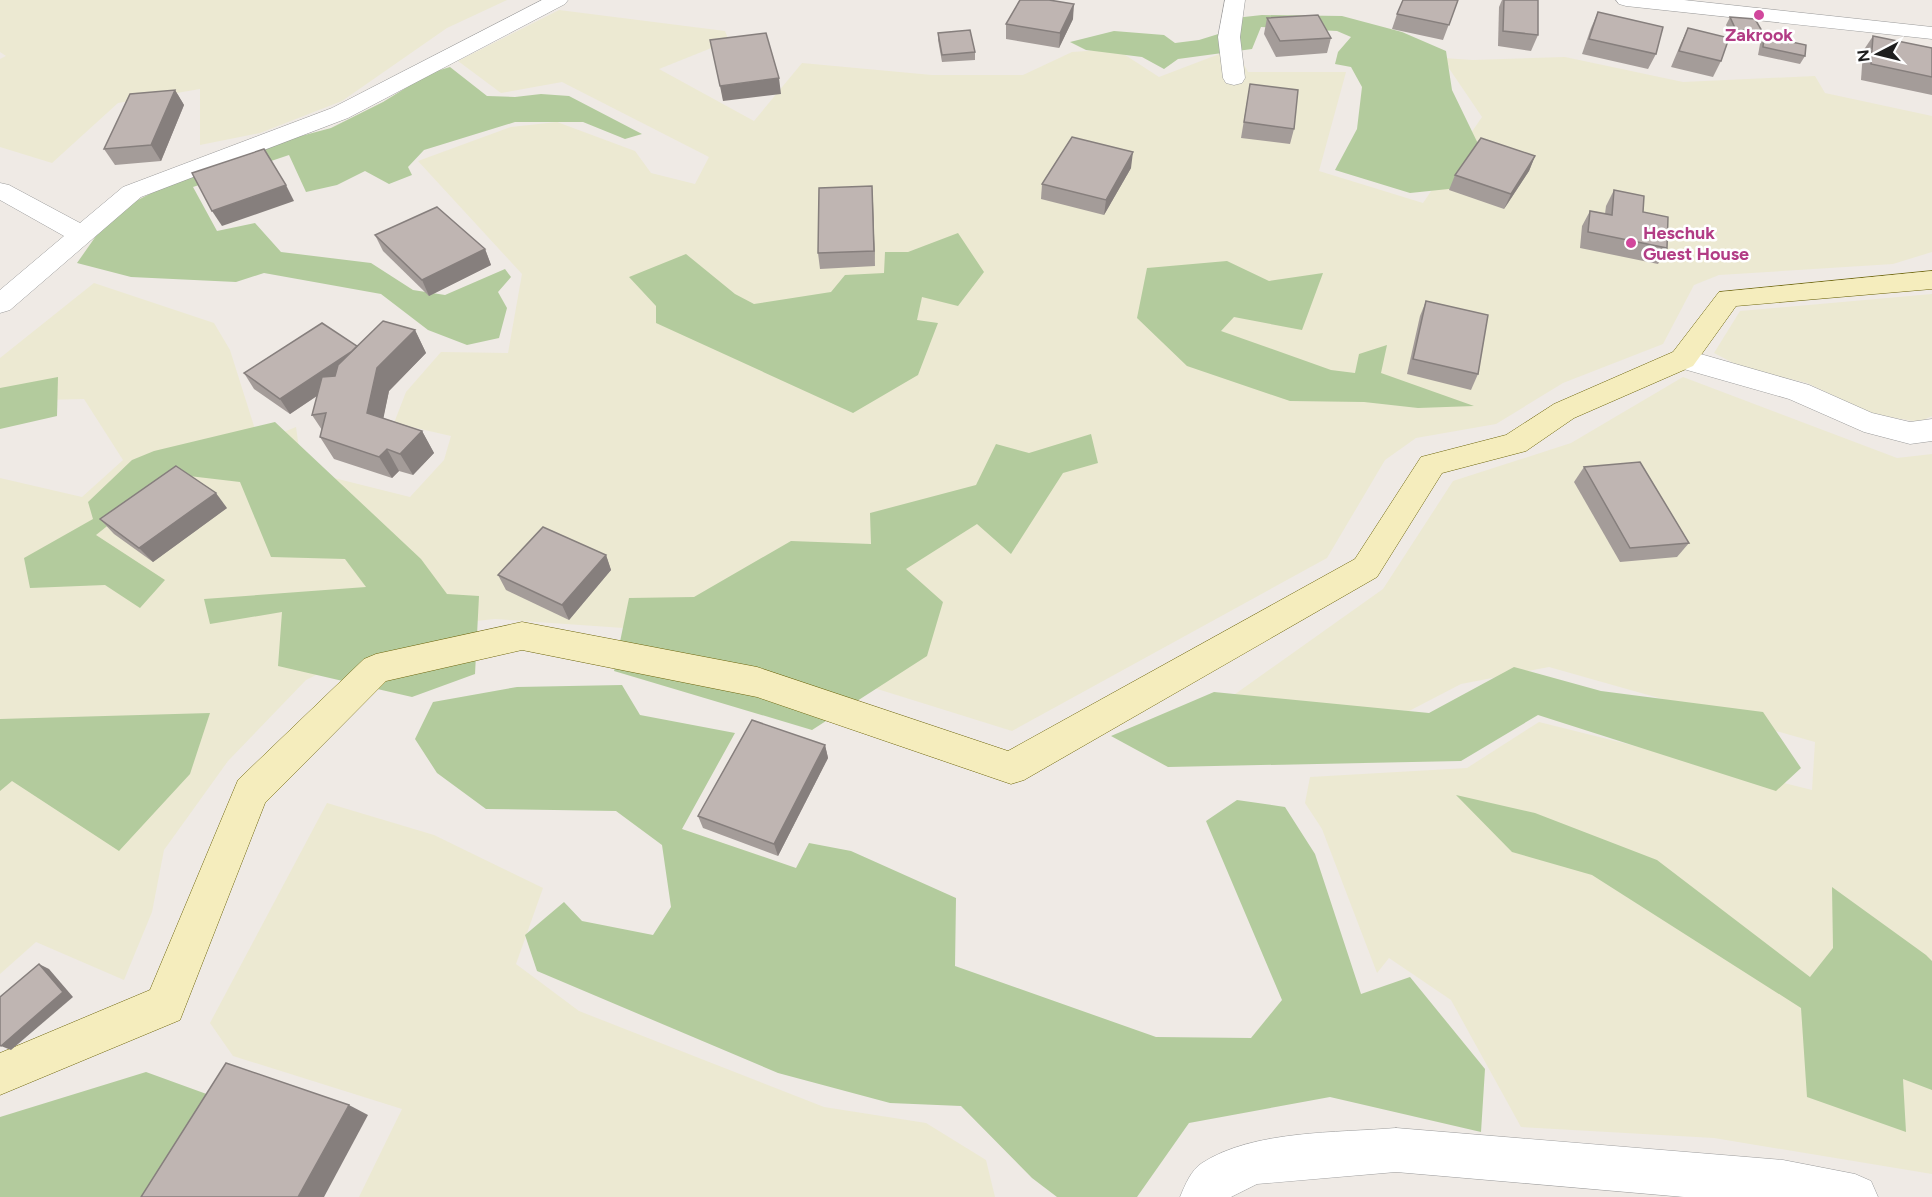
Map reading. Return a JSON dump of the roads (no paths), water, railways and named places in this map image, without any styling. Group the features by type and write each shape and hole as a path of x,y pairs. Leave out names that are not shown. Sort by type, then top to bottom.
{"main road":[{"path":"0,1074 165,1005 251,792 376,669 522,636 757,682 1011,768 1366,568 1432,465 1515,443 1564,411 1683,359 1728,298 1932,280"}],"street":[{"path":"0,304 132,192 340,113 558,0"},
{"path":"1234,0 1229,37 1234,78"},
{"path":"1626,0 1932,33"},
{"path":"0,190 82,235"},
{"path":"1683,359 1799,392 1864,421 1910,434 1932,430"},
{"path":"1203,1197 1217,1179 1256,1162 1396,1150 1783,1183 1854,1197"}],"place":[{"name":"Zakrook","path":"1759,15"},
{"name":"Heschuk Guest House","path":"1631,243"}]}
